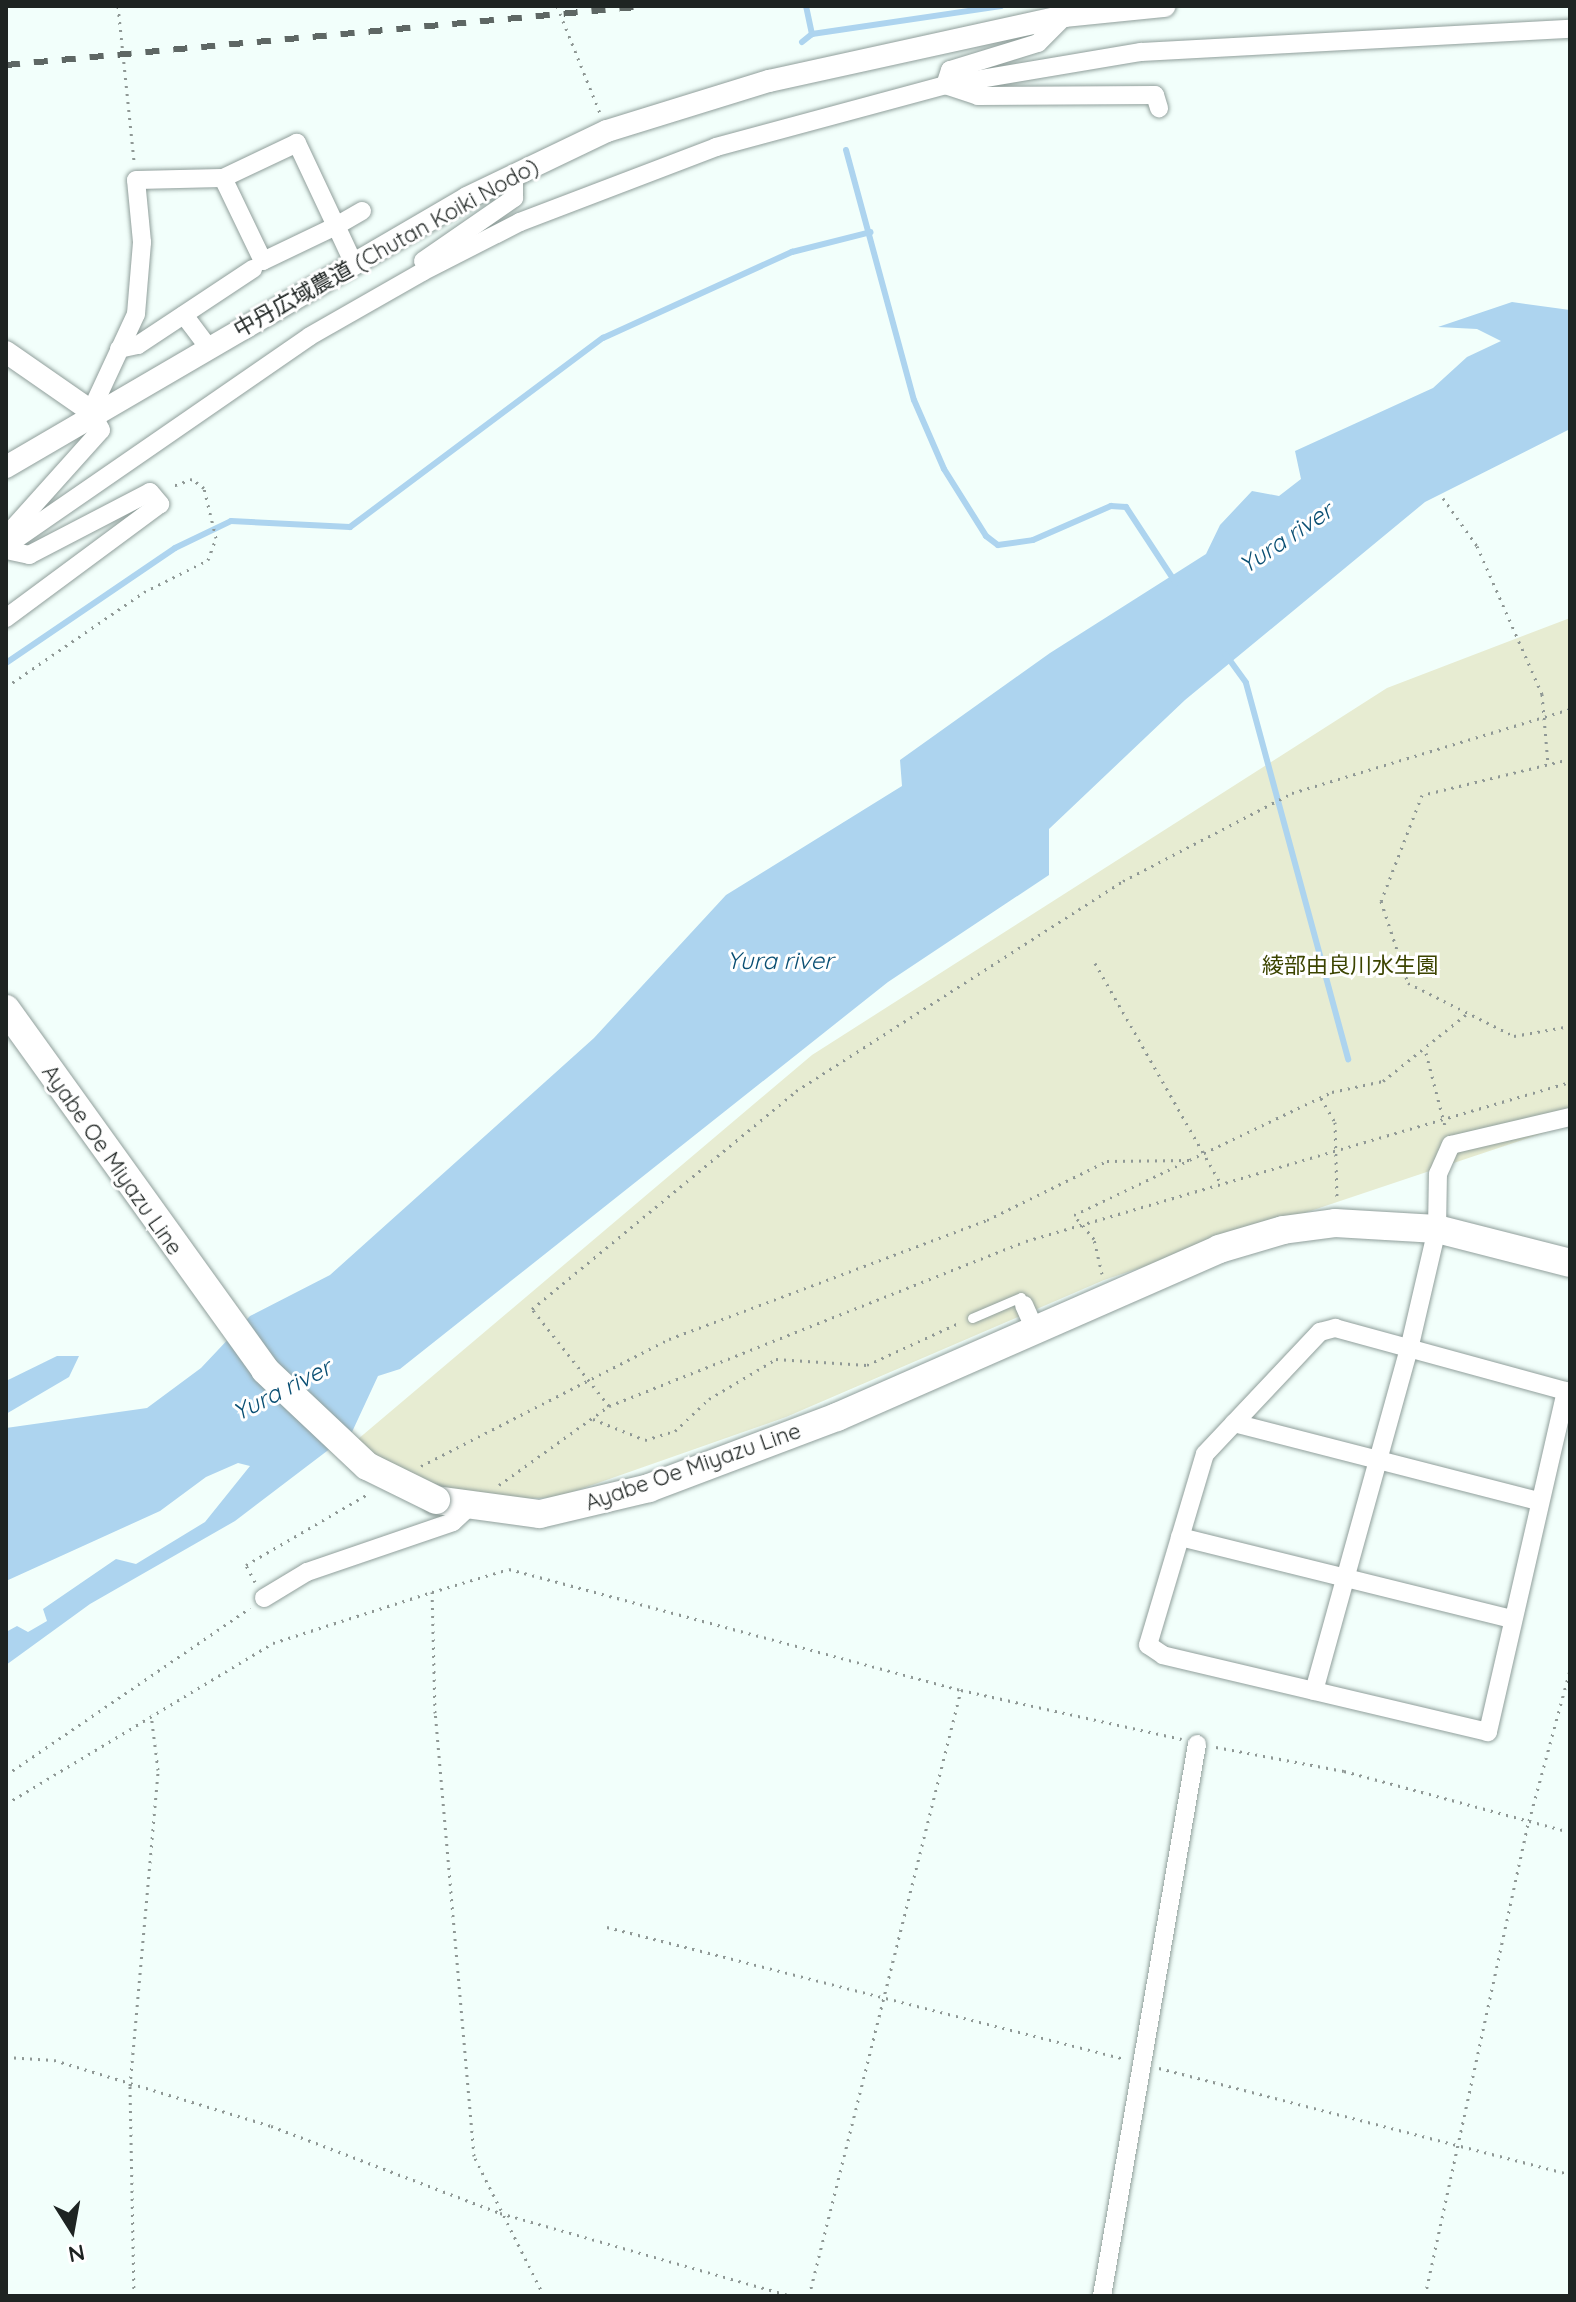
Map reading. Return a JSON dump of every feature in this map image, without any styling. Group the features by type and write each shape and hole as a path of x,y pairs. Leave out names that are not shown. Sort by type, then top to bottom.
{"main road":[{"name":"Ayabe Oe Miyazu Line","path":"6,1009 265,1370 367,1466 436,1500 467,1509 540,1514 597,1504 837,1417 1099,1306 1219,1249 1335,1223 1437,1229 1570,1263"}],"street":[{"name":"中丹広域農道 (Chutan Koiki Nodo)","path":"6,467 91,411 353,262 514,175 607,131 769,81 1065,16 1164,6"},
{"path":"945,85 950,70 1038,43 1065,16"},
{"path":"6,548 310,336 422,272 520,222 716,147 945,85 1141,52 1570,29"},
{"path":"945,85 978,96 1155,95 1159,108"},
{"path":"91,411 136,314 142,242 136,180 223,178 297,143 353,262"},
{"path":"422,272 418,265 514,198 514,175"},
{"path":"223,178 263,261 362,211"},
{"path":"119,349 184,315 253,269"},
{"path":"184,315 207,345"},
{"path":"6,352 91,411 101,430 6,536"},
{"path":"6,548 29,555 150,492 157,495 154,515 6,618"},
{"path":"1314,1691 1373,1459 1410,1345 1437,1229 1438,1174 1451,1145 1570,1117"},
{"path":"1024,1305 1036,1332"},
{"path":"1335,1328 1564,1387 1488,1732 1152,1651 1149,1635 1205,1454 1234,1423 1320,1332 1335,1328"},
{"path":"1234,1423 1537,1501"},
{"path":"264,1598 307,1572 453,1522 467,1509"},
{"path":"1180,1537 1512,1619"},
{"path":"1102,2296 1197,1744"}],"lane":[{"path":"972,1318 1021,1297 1024,1305"}],"path":[{"path":"118,6 136,180"},
{"path":"557,6 607,131"},
{"path":"6,687 144,592 208,560 216,538 204,488 192,479 157,495"},
{"path":"1443,498 1477,546 1542,694 1548,765"},
{"path":"609,1406 532,1309 796,1091 1123,881 1292,793 1570,709"},
{"path":"1570,759 1422,795 1381,901 1408,983 1514,1036 1570,1026"},
{"path":"1095,963 1221,1184"},
{"path":"1099,1306 1104,1280 1094,1239 1074,1215 1321,1098 1383,1081 1426,1051 1468,1013"},
{"path":"1426,1051 1451,1145"},
{"path":"467,1509 609,1406 1083,1225 1441,1116 1570,1082"},
{"path":"1321,1098 1339,1148 1335,1223"},
{"path":"414,1469 669,1339 987,1220 1107,1161 1191,1160"},
{"path":"591,1418 645,1440 675,1431 709,1399 776,1359 867,1365 972,1318"},
{"path":"6,1775 264,1598 246,1565 375,1491"},
{"path":"6,1804 273,1643 509,1569 961,1690 1197,1744 1344,1771 1570,1832"},
{"path":"432,1592 435,1713 474,2156 544,2296"},
{"path":"1425,2296 1529,1821 1570,1670"},
{"path":"809,2296 961,1690"},
{"path":"134,2296 130,2086 158,1770 151,1714"},
{"path":"607,1927 1570,2174"},
{"path":"6,2057 54,2060 130,2086 271,2126 500,2213 791,2296"}],"green space":[{"name":"綾部由良川水生園","path":"1570,618 1570,1124 1104,1280 786,1417 558,1497 483,1501 409,1482 351,1445 812,1055 1387,688"}],"water":[{"name":"Yura river","path":"1512,302 1570,310 1570,429 1425,502 1185,700 1049,829 1049,875 888,982 400,1369 378,1376 352,1432 235,1521 90,1604 6,1665 6,1632 17,1626 28,1632 47,1621 43,1609 116,1559 136,1564 205,1522 250,1466 238,1463 206,1477 160,1511 6,1581 6,1428 147,1408 201,1368 250,1316 330,1275 594,1038 726,895 902,786 900,760 1050,653 1206,554 1220,525 1252,491 1279,496 1301,479 1295,451 1433,388 1467,357 1501,341 1477,329 1438,327"},
{"path":"57,1356 79,1356 69,1377 6,1414 6,1381"}],"waterway":[{"path":"806,6 812,34"},
{"path":"802,42 812,34 1001,6"},
{"path":"846,150 914,400 944,469 986,536 998,545 1033,540 1111,506 1126,507 1176,583"},
{"path":"6,663 175,548 231,521 350,527 603,338 792,252 871,232"},
{"path":"1226,655 1246,683 1348,1059"}],"railway":[{"path":"6,65 647,6"}]}
